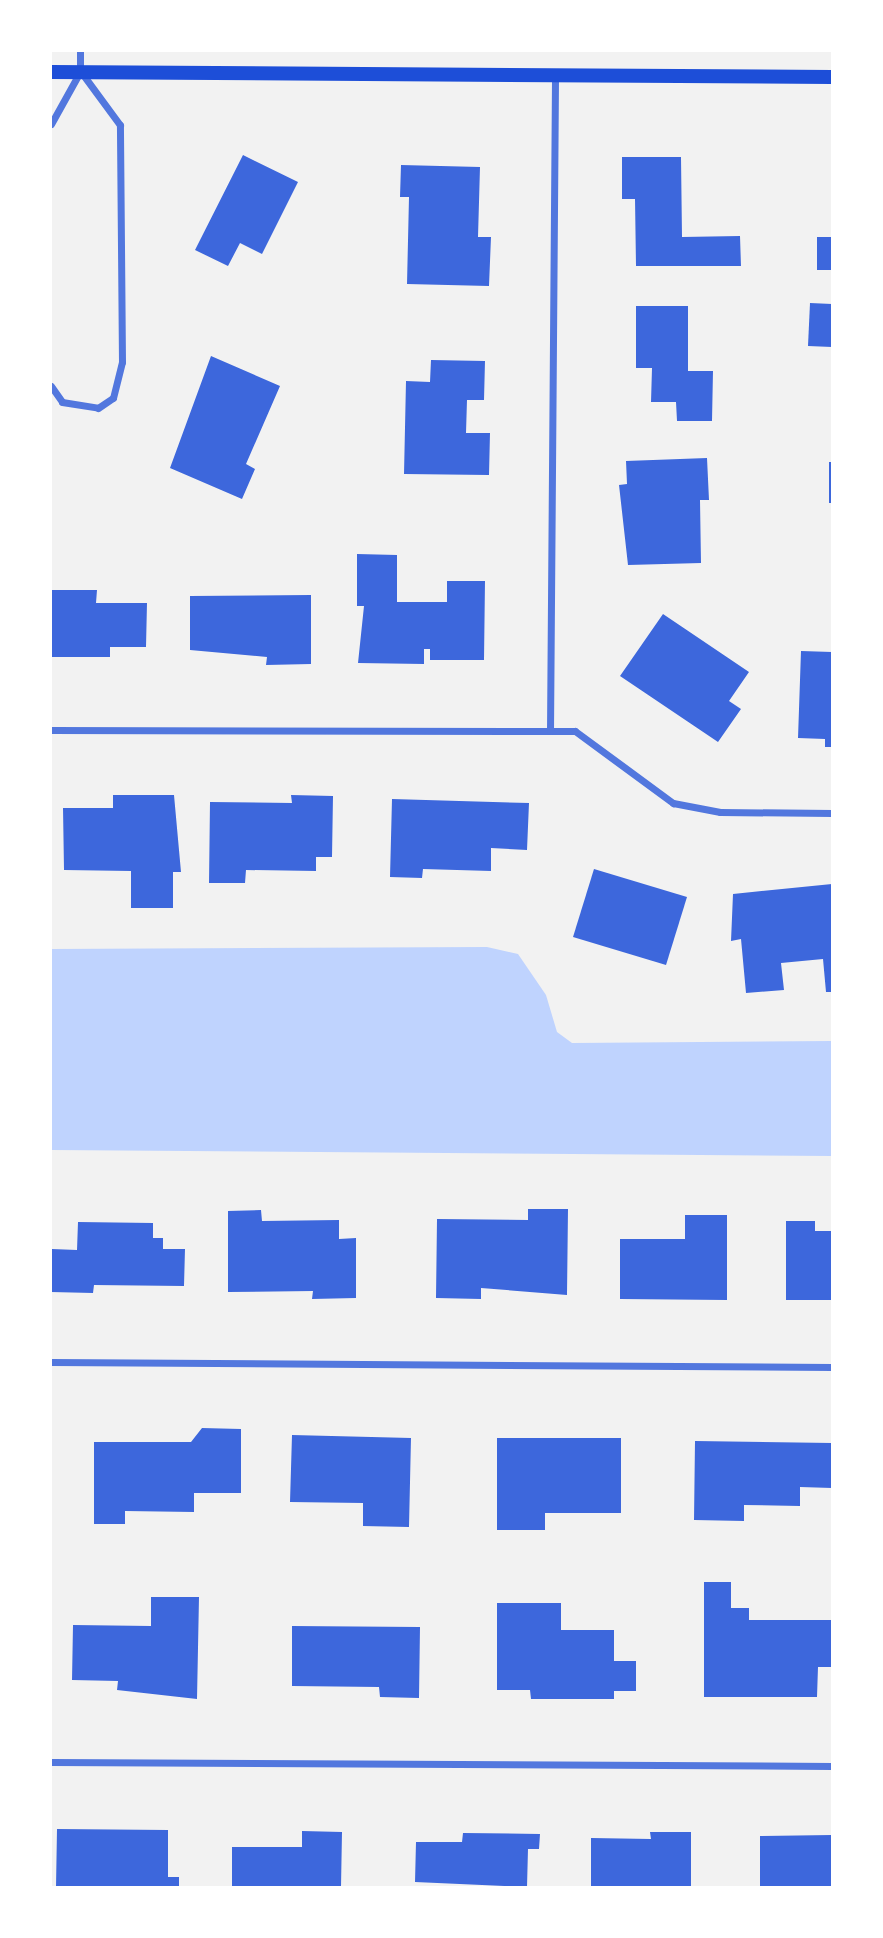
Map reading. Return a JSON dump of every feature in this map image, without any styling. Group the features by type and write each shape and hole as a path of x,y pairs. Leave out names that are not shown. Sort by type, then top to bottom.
{"main road":[{"path":"51,72 832,77"}],"street":[{"path":"51,124 80,72 80,51"},
{"path":"51,386 62,402 98,408 113,398 122,362 121,125 80,72"},
{"path":"550,731 555,75"},
{"path":"51,730 575,731 592,740 630,777 673,803 720,812 832,813"},
{"path":"51,1362 832,1367"},
{"path":"51,1762 832,1766"}],"water":[{"path":"487,947 518,954 546,995 557,1032 572,1043 832,1041 832,1156 51,1150 51,949"}],"building":[{"path":"243,155 298,182 262,254 240,243 228,266 195,250"},
{"path":"622,157 681,157 682,237 740,236 741,266 636,266 635,199 622,199"},
{"path":"401,165 480,167 478,237 491,237 489,286 407,284 409,197 400,197"},
{"path":"817,237 832,237 832,270 817,270"},
{"path":"810,303 832,304 832,347 808,346"},
{"path":"636,306 688,306 688,371 713,371 712,421 677,421 676,402 651,402 652,368 636,368"},
{"path":"211,356 280,386 246,464 255,469 242,499 170,468"},
{"path":"431,360 485,361 484,400 467,400 466,433 490,433 489,475 404,474 406,381 430,382"},
{"path":"707,458 709,500 700,500 701,563 628,565 619,485 627,484 626,461"},
{"path":"829,462 832,462 832,503 829,503"},
{"path":"357,554 397,555 397,602 447,602 447,581 485,581 484,660 430,660 430,649 424,649 424,664 358,663 364,606 357,606"},
{"path":"51,590 97,590 96,603 147,603 146,647 110,647 110,657 51,657"},
{"path":"311,595 311,664 266,665 267,657 190,650 190,596"},
{"path":"663,614 749,672 729,701 741,709 718,742 620,676"},
{"path":"801,651 832,652 832,747 825,747 825,739 798,738"},
{"path":"113,795 174,795 181,872 173,872 173,908 131,908 131,871 64,870 63,808 113,808"},
{"path":"291,795 333,796 332,857 316,857 316,871 246,870 245,883 209,883 210,802 292,803"},
{"path":"392,799 529,803 527,850 491,848 491,871 423,869 422,878 390,877"},
{"path":"594,869 687,897 666,965 573,937"},
{"path":"832,884 832,992 826,992 823,959 781,963 784,990 746,993 741,939 731,941 733,894"},
{"path":"528,1209 568,1209 567,1295 481,1288 481,1299 436,1298 437,1219 528,1220"},
{"path":"261,1210 262,1221 339,1220 339,1239 356,1238 356,1298 312,1299 313,1291 228,1292 228,1211"},
{"path":"685,1215 727,1215 727,1300 620,1299 620,1239 685,1239"},
{"path":"786,1221 815,1221 815,1231 832,1231 832,1300 786,1300"},
{"path":"78,1222 153,1223 153,1238 163,1238 163,1249 185,1249 184,1286 94,1285 93,1293 51,1292 52,1249 77,1250"},
{"path":"202,1428 241,1429 241,1493 194,1493 194,1512 125,1511 125,1524 94,1524 94,1442 191,1442"},
{"path":"292,1435 411,1438 409,1527 363,1526 363,1503 290,1502"},
{"path":"497,1438 621,1438 621,1513 545,1513 545,1530 497,1530"},
{"path":"695,1441 832,1443 832,1488 800,1487 800,1506 744,1505 744,1521 694,1520"},
{"path":"704,1582 731,1582 731,1608 749,1608 749,1620 832,1620 832,1667 818,1667 817,1697 704,1697"},
{"path":"151,1597 199,1597 197,1699 117,1690 118,1681 72,1680 73,1625 151,1626"},
{"path":"497,1603 561,1603 561,1630 614,1630 614,1661 636,1661 636,1691 614,1691 614,1699 531,1699 530,1690 497,1690"},
{"path":"292,1626 420,1627 419,1698 380,1697 379,1687 292,1686"},
{"path":"57,1829 168,1830 168,1877 179,1877 179,1887 56,1887"},
{"path":"302,1831 342,1832 341,1887 232,1887 232,1847 302,1847"},
{"path":"650,1832 691,1832 691,1887 591,1887 591,1838 651,1839"},
{"path":"463,1833 540,1834 539,1849 528,1849 527,1887 415,1882 416,1842 462,1842"},
{"path":"832,1835 832,1887 760,1887 760,1836"}]}
